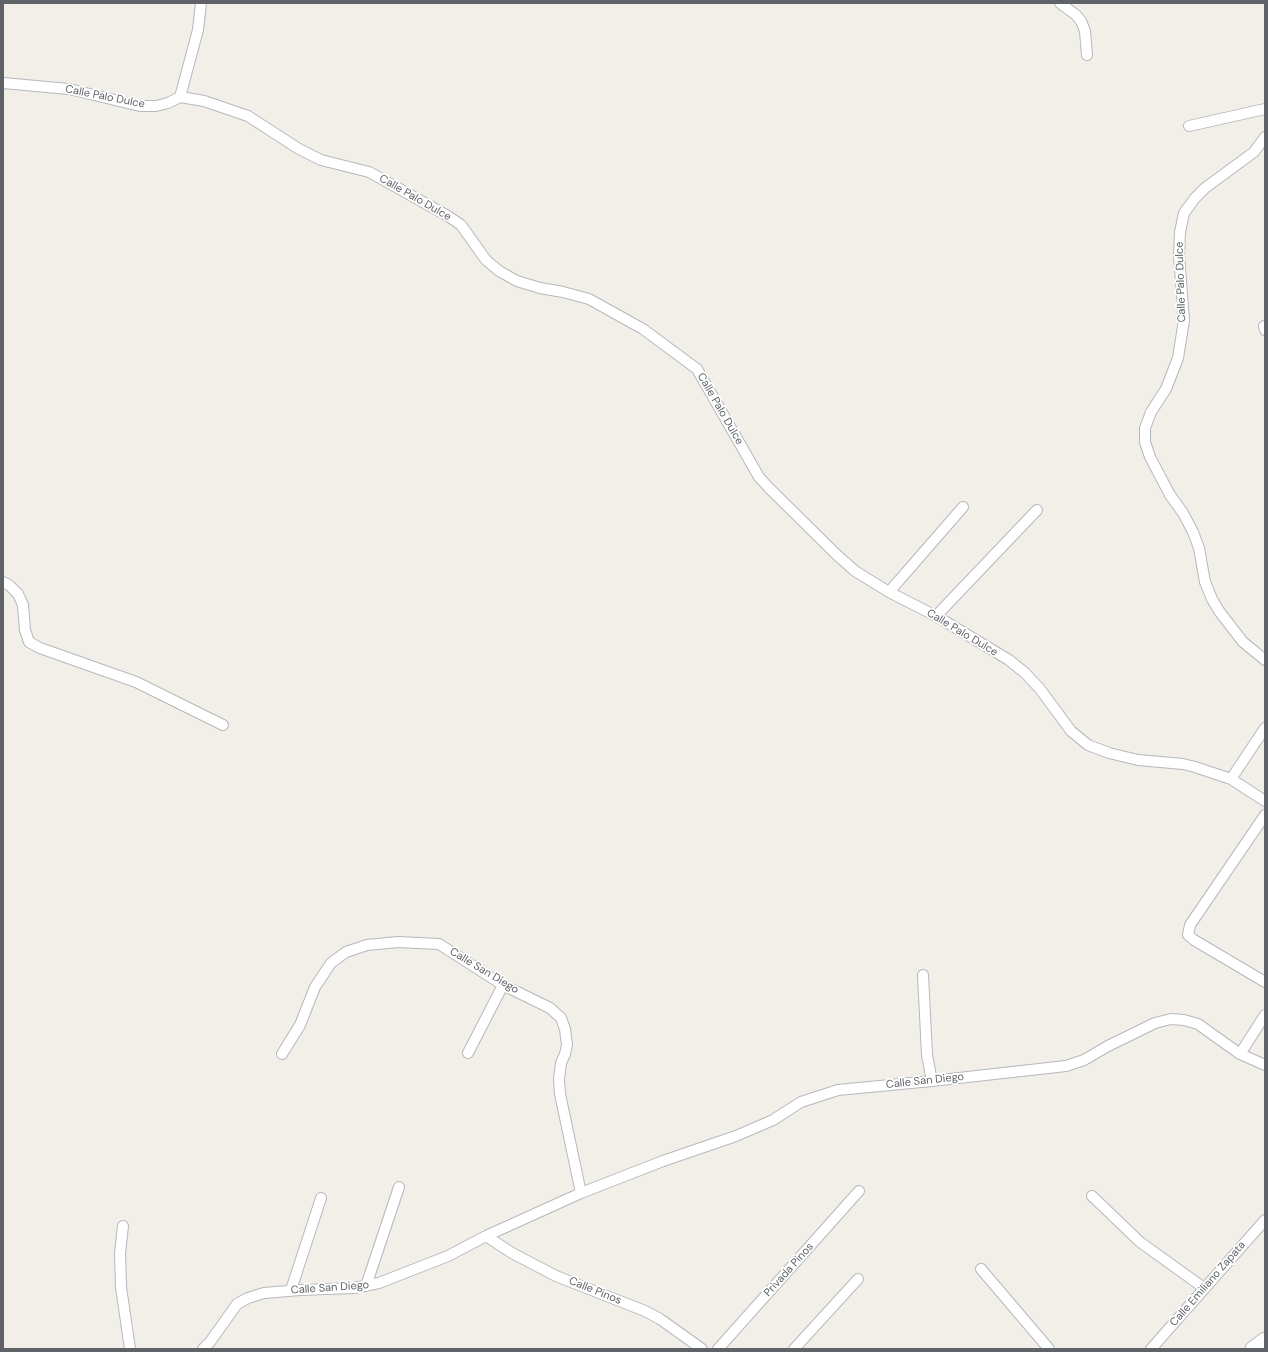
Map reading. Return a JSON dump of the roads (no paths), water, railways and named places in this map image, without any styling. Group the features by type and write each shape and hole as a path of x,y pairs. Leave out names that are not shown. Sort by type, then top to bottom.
{"street":[{"path":"180,97 198,30 201,3"},
{"path":"1060,3 1076,15 1081,21 1085,31 1087,55"},
{"name":"Calle Palo Dulce","path":"3,83 69,89 140,106 162,105 180,97 204,101 248,116 299,149 321,160 369,172 448,216 461,225 486,260 499,271 517,281 540,288 589,299 644,328 697,369 706,382 759,477 838,556 855,571 889,592 936,616 1008,660 1025,673 1040,689 1072,731 1088,745 1109,753 1138,760 1182,764 1195,767 1231,779 1265,801"},
{"path":"1189,126 1265,109"},
{"name":"Calle Palo Dulce","path":"1265,136 1254,152 1204,188 1184,213 1180,232 1179,256 1184,320 1178,358 1166,389 1151,412 1145,428 1145,442 1150,457 1170,495 1183,513 1193,532 1199,548 1205,582 1212,599 1219,611 1243,642 1265,660"},
{"path":"889,592 963,507"},
{"path":"936,616 1037,510"},
{"path":"3,582 18,594 23,605 25,630 29,642 40,648 136,682 223,725"},
{"path":"1231,779 1265,728"},
{"path":"1265,815 1190,925 1188,935 1265,982"},
{"name":"Calle San Diego","path":"282,1054 300,1025 315,987 331,963 346,952 367,945 398,942 438,944 503,985 550,1008 561,1018 565,1029 567,1045 559,1074 560,1094 581,1193"},
{"path":"923,974 927,1055 932,1081"},
{"path":"468,1053 503,985"},
{"path":"1240,1054 1265,1015"},
{"name":"Calle San Diego","path":"203,1349 237,1304 248,1298 264,1293 291,1290 354,1288 379,1283 448,1256 486,1236 581,1193 663,1161 736,1136 773,1120 801,1102 838,1090 1066,1066 1084,1060 1108,1046 1155,1023 1171,1019 1184,1020 1198,1024 1240,1054 1265,1065"},
{"path":"366,1286 400,1187"},
{"name":"Privada Pinos","path":"718,1349 859,1191"},
{"path":"1092,1196 1140,1242 1204,1288"},
{"path":"291,1290 321,1198"},
{"name":"Calle Emiliano Zapata","path":"1151,1349 1265,1220"},
{"path":"123,1226 120,1253 121,1287 130,1349"},
{"name":"Calle Pinos","path":"486,1236 506,1249 556,1276 660,1318 702,1349"},
{"path":"981,1269 1049,1349"},
{"path":"794,1349 858,1280"},
{"path":"1253,1349 1265,1340"}]}
